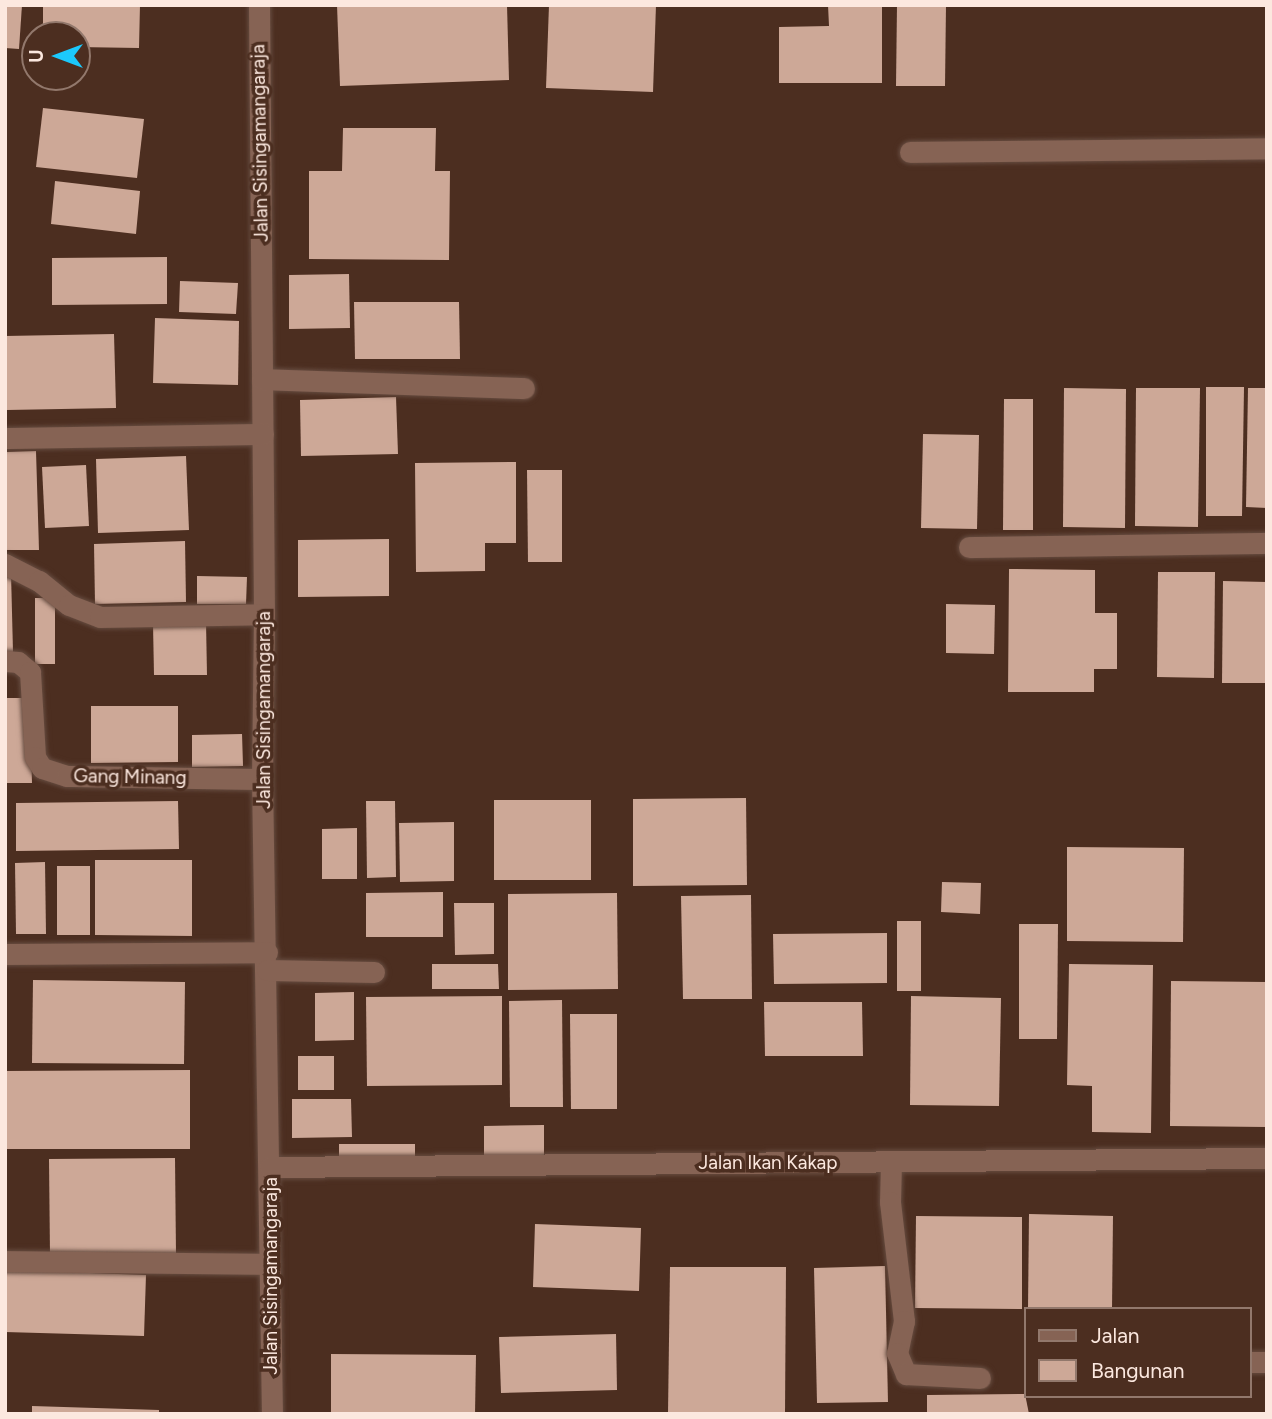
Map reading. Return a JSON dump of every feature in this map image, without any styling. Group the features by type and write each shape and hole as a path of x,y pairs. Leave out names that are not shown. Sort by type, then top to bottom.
{"street":[{"name":"Jalan Sisingamangaraja","path":"259,5 264,614 261,779 267,961 272,1414"},
{"path":"910,152 1267,148"},
{"path":"262,379 524,387"},
{"path":"5,438 263,434"},
{"path":"968,547 1267,543"},
{"path":"5,564 39,581 69,605 100,617 264,614"},
{"name":"Gang Minang","path":"5,661 19,662 30,672 35,757 42,768 67,776 261,779"},
{"path":"5,954 267,961 374,972"},
{"name":"Jalan Ikan Kakap","path":"270,1167 1267,1158"},
{"path":"891,1162 890,1202 904,1321 897,1353 906,1374 980,1378"},
{"path":"5,1261 270,1264"}],"building":[{"path":"5,5 22,5 19,49 5,48"},
{"path":"43,5 140,5 139,48 91,47 91,21 43,21"},
{"path":"337,5 507,5 509,80 340,86"},
{"path":"549,5 656,5 653,92 546,88"},
{"path":"828,5 882,5 882,83 779,83 779,27 829,26"},
{"path":"897,5 946,5 945,86 896,86"},
{"path":"43,108 144,119 137,178 36,167"},
{"path":"343,128 436,128 435,171 450,171 449,260 309,259 309,171 342,171"},
{"path":"55,181 140,191 136,234 51,224"},
{"path":"167,257 167,304 52,305 52,258"},
{"path":"349,274 350,328 289,329 289,275"},
{"path":"180,281 238,283 236,314 179,312"},
{"path":"354,302 459,302 460,359 355,359"},
{"path":"155,318 239,321 238,385 153,383"},
{"path":"114,334 116,408 7,410 5,336"},
{"path":"1206,387 1244,387 1242,516 1206,516"},
{"path":"1064,388 1126,389 1125,528 1063,527"},
{"path":"1136,388 1200,388 1198,527 1135,526"},
{"path":"1248,388 1267,388 1267,508 1246,507"},
{"path":"396,397 398,454 301,456 300,400"},
{"path":"1004,399 1033,399 1033,530 1003,530"},
{"path":"923,434 979,435 977,529 921,528"},
{"path":"36,451 39,550 5,550 5,452"},
{"path":"186,456 189,530 98,533 96,459"},
{"path":"516,462 516,543 485,543 485,571 416,572 415,463"},
{"path":"86,465 89,526 45,528 42,467"},
{"path":"527,470 562,470 562,562 528,562"},
{"path":"389,539 389,596 298,597 298,540"},
{"path":"185,541 186,602 95,604 94,544"},
{"path":"1009,569 1095,570 1095,613 1117,613 1117,669 1094,669 1094,692 1008,692"},
{"path":"1158,572 1215,572 1214,678 1157,677"},
{"path":"5,573 11,573 13,652 5,653"},
{"path":"197,576 247,577 246,604 197,604"},
{"path":"1223,581 1267,582 1267,683 1222,683"},
{"path":"35,598 55,598 55,664 35,664"},
{"path":"946,604 995,605 994,654 946,653"},
{"path":"206,622 207,675 154,675 153,624"},
{"path":"5,698 30,698 32,783 5,783"},
{"path":"91,706 178,706 178,762 91,763"},
{"path":"242,734 243,766 192,767 192,735"},
{"path":"746,798 747,885 633,886 633,799"},
{"path":"494,800 591,800 591,880 494,880"},
{"path":"178,801 179,849 16,851 16,803"},
{"path":"366,801 395,801 396,877 367,878"},
{"path":"454,822 454,881 400,882 399,823"},
{"path":"357,828 357,879 322,879 322,829"},
{"path":"1067,847 1184,848 1183,942 1067,941"},
{"path":"95,860 192,860 192,936 95,935"},
{"path":"45,862 46,934 16,934 15,863"},
{"path":"57,866 90,866 90,935 57,935"},
{"path":"942,882 981,883 980,914 941,912"},
{"path":"443,892 443,937 366,937 366,893"},
{"path":"617,893 618,989 508,990 508,894"},
{"path":"751,895 752,999 683,999 681,896"},
{"path":"454,903 494,903 494,954 455,955"},
{"path":"897,921 921,921 921,991 897,991"},
{"path":"1019,924 1058,924 1057,1039 1019,1039"},
{"path":"887,933 887,983 774,984 773,934"},
{"path":"432,964 498,964 499,989 432,989"},
{"path":"1069,964 1153,965 1151,1133 1092,1132 1092,1086 1067,1085"},
{"path":"33,980 185,982 184,1064 32,1063"},
{"path":"1171,981 1267,982 1266,1127 1170,1126"},
{"path":"354,992 354,1040 315,1041 315,993"},
{"path":"502,996 502,1085 367,1086 366,997"},
{"path":"911,996 1001,998 999,1106 910,1105"},
{"path":"562,1000 563,1107 510,1107 509,1001"},
{"path":"764,1002 862,1002 863,1056 765,1056"},
{"path":"570,1014 617,1014 617,1109 571,1109"},
{"path":"298,1056 334,1056 334,1090 298,1090"},
{"path":"190,1070 190,1149 5,1149 5,1071"},
{"path":"292,1099 351,1099 352,1137 292,1138"},
{"path":"544,1125 544,1156 484,1156 484,1126"},
{"path":"339,1144 415,1144 415,1164 339,1165"},
{"path":"175,1158 176,1254 50,1255 49,1159"},
{"path":"1029,1214 1113,1216 1112,1307 1028,1307"},
{"path":"916,1216 1022,1217 1022,1309 915,1308"},
{"path":"535,1224 641,1228 639,1291 533,1287"},
{"path":"885,1266 888,1402 817,1403 814,1268"},
{"path":"670,1267 786,1267 785,1414 668,1414"},
{"path":"5,1270 146,1275 144,1336 5,1332"},
{"path":"616,1334 617,1390 501,1393 499,1337"},
{"path":"331,1354 476,1355 475,1414 331,1414"},
{"path":"1024,1394 1029,1414 927,1414 927,1395"},
{"path":"32,1406 159,1410 159,1414 32,1414"}]}
